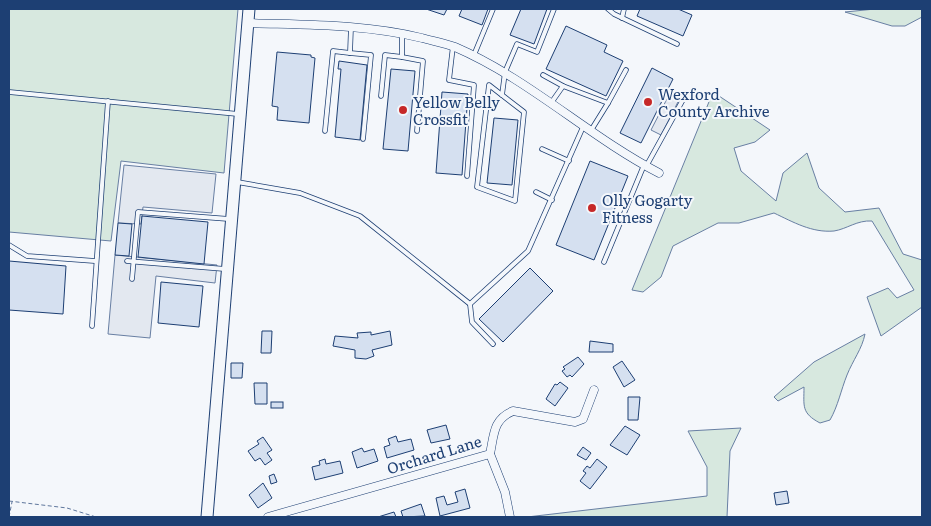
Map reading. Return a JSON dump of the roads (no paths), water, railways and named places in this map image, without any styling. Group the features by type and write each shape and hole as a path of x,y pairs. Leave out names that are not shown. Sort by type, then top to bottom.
{"main road":[{"path":"207,517 250,9"}],"street":[{"path":"248,23 351,27 402,33 453,46 505,72 587,129 659,173"},
{"name":"Orchard Lane","path":"268,517 292,514 490,454 496,423 503,415 513,411 575,422 583,419 594,390"},
{"path":"490,454 505,492 510,517"}],"lane":[{"path":"474,56 493,9"},
{"path":"502,95 505,72 517,44 537,52 554,9"},
{"path":"608,9 622,18 677,44"},
{"path":"622,18 624,9"},
{"path":"350,53 351,27"},
{"path":"402,33 402,57"},
{"path":"453,46 449,80 474,85 467,176"},
{"path":"325,131 333,51 371,55 363,139"},
{"path":"381,96 385,55 423,61 417,131"},
{"path":"470,304 528,251 569,161 587,129 608,103 626,70"},
{"path":"543,75 563,86 608,103"},
{"path":"488,85 502,95 524,112 514,201 477,187 488,85"},
{"path":"551,104 563,86"},
{"path":"9,92 240,114"},
{"path":"604,262 644,165 648,163 672,115 686,96"},
{"path":"92,326 95,261 108,101"},
{"path":"542,149 569,161"},
{"path":"235,181 300,193 360,216 470,304 472,322 493,344"},
{"path":"536,192 552,200"},
{"path":"132,279 138,212 232,219"},
{"path":"9,244 28,256 95,261"},
{"path":"128,261 227,269"}],"place":[{"name":"Wexford County Archive","path":"648,102"},
{"name":"Yellow Belly Crossfit","path":"403,110"},
{"name":"Olly Gogarty Fitness","path":"592,208"}]}
